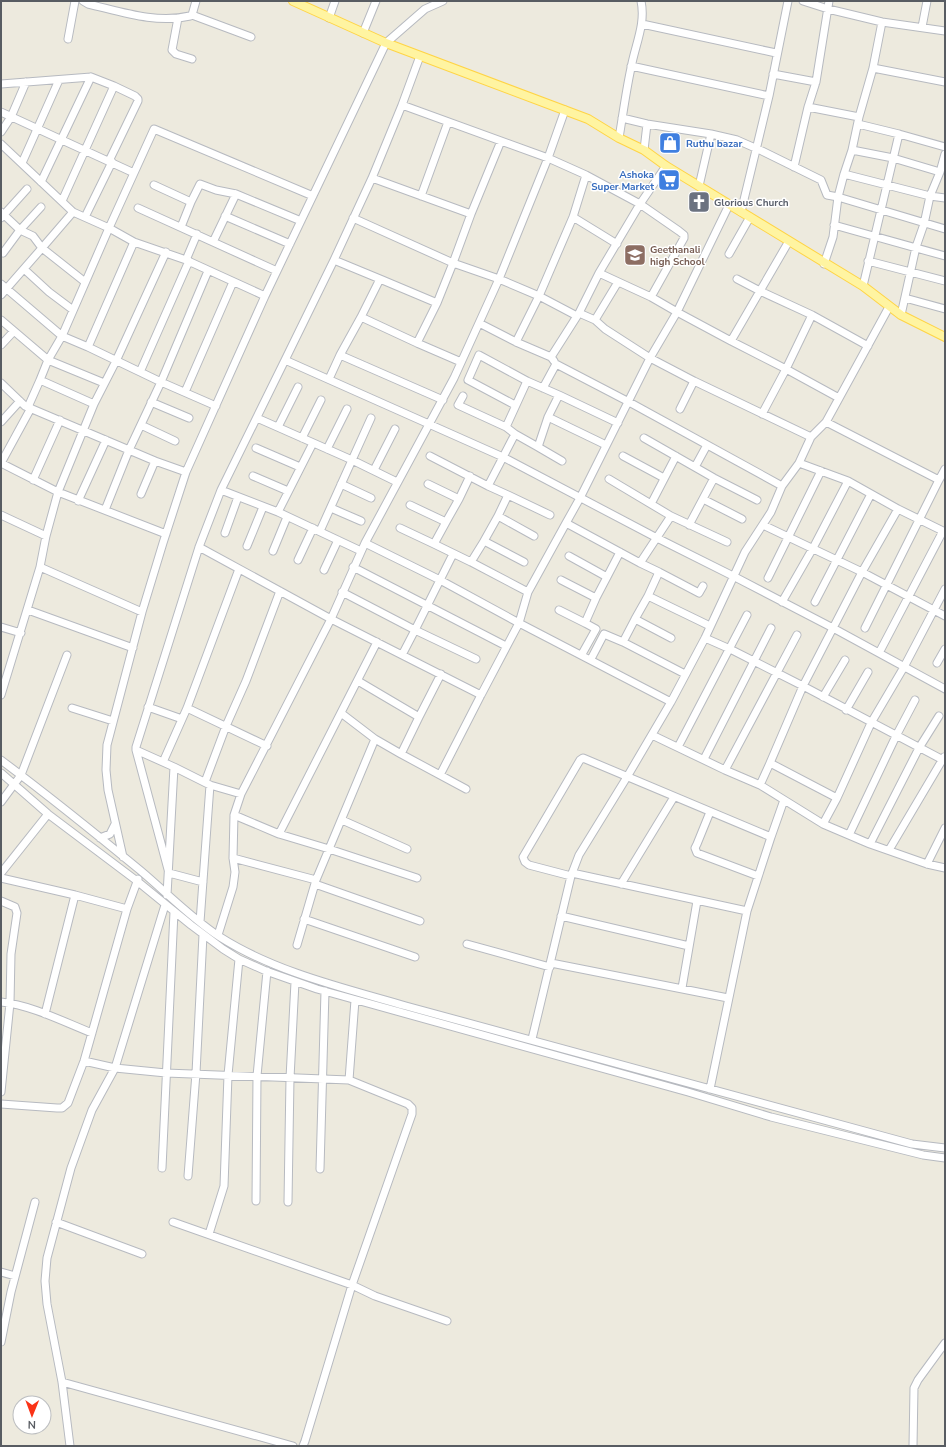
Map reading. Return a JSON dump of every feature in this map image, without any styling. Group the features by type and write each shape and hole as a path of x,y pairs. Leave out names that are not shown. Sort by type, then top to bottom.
{"main road":[{"path":"293,1 386,43 588,118 619,138 644,150 666,166 824,264 863,286 901,315 945,337"}],"street":[{"path":"68,39 74,1"},
{"path":"83,1 88,4 137,16 165,20 192,15 251,37"},
{"path":"192,15 196,1"},
{"path":"329,18 335,1"},
{"path":"363,33 376,1"},
{"path":"123,857 108,790 106,770 107,745 142,612 186,472 290,244 386,43 425,9 434,3 443,1"},
{"path":"619,138 631,66 642,24 643,9 641,1"},
{"path":"741,212 757,148 788,1"},
{"path":"803,1 828,5 882,22 945,31"},
{"path":"922,28 927,1"},
{"path":"794,167 808,107 816,82 828,5"},
{"path":"178,18 172,50 176,54 192,59"},
{"path":"824,264 833,237 838,197 852,150 858,121 873,68 882,22"},
{"path":"642,24 776,53"},
{"path":"169,873 136,750 148,707 199,547 221,490 334,260 372,178 420,56"},
{"path":"631,66 768,96"},
{"path":"873,68 945,82"},
{"path":"773,74 816,82"},
{"path":"42,182 91,78"},
{"path":"1,84 91,78 114,86 138,99 85,217"},
{"path":"22,163 59,80"},
{"path":"1,132 11,116 26,82"},
{"path":"62,201 114,86"},
{"path":"402,105 548,158 586,175 640,204 679,231 684,236 651,297"},
{"path":"808,107 945,147"},
{"path":"218,935 233,887 234,815 241,794 331,619 361,550 454,378 499,279 548,158 565,110"},
{"path":"1,112 134,173"},
{"path":"622,118 737,140 757,148 821,180 827,194 945,229"},
{"path":"421,196 448,122"},
{"path":"644,150 647,124"},
{"path":"166,534 78,501 1,463 29,407 48,360 62,336 154,129 313,196"},
{"path":"699,186 711,134"},
{"path":"863,286 880,209 899,134"},
{"path":"417,343 453,263 501,141"},
{"path":"2,147 22,163 74,212 109,228 134,242 166,252 266,296"},
{"path":"852,150 893,158 940,172"},
{"path":"901,315 916,247 924,224 930,196 940,172 945,154"},
{"path":"551,357 578,314 599,273 640,204 666,166"},
{"path":"844,174 930,196 945,198"},
{"path":"516,342 538,296 572,217 586,175"},
{"path":"372,178 471,214"},
{"path":"181,227 200,184 216,190 236,194 301,221"},
{"path":"154,185 191,202"},
{"path":"27,189 2,215 20,230 33,236 42,248 85,282"},
{"path":"213,242 236,194"},
{"path":"440,775 519,622 528,592 580,498 650,358 677,312 729,205"},
{"path":"3,253 20,230 41,207"},
{"path":"138,208 278,271"},
{"path":"1,295 7,290 74,212"},
{"path":"226,216 290,244"},
{"path":"572,217 617,244"},
{"path":"729,254 750,217"},
{"path":"353,218 453,263 499,279 594,320 605,329 650,358 762,414 811,436"},
{"path":"834,225 945,256"},
{"path":"140,372 197,234"},
{"path":"732,342 789,241"},
{"path":"88,347 134,242"},
{"path":"1,692 21,633 40,568 46,536 58,492 94,404 116,361 166,252"},
{"path":"334,260 436,303"},
{"path":"868,262 945,282"},
{"path":"24,269 49,292 73,310"},
{"path":"105,510 129,450 161,382 208,271"},
{"path":"599,273 651,297 732,342 839,398"},
{"path":"737,279 812,315 868,346"},
{"path":"329,379 340,355 380,280"},
{"path":"185,392 233,282"},
{"path":"594,320 618,282"},
{"path":"1,284 62,336 216,406"},
{"path":"905,298 945,309"},
{"path":"532,1039 571,875 579,856 628,777 671,702 705,638 745,552 771,512 782,486 799,462 811,436 826,422 889,307"},
{"path":"762,414 812,315"},
{"path":"361,317 461,362"},
{"path":"1,320 48,360 104,383"},
{"path":"479,323 516,342 551,357 556,364 629,402 782,486"},
{"path":"1,345 14,331"},
{"path":"340,355 443,400"},
{"path":"515,405 468,380 479,356 527,381 618,423"},
{"path":"284,360 503,457 833,628 945,689"},
{"path":"543,388 556,364"},
{"path":"40,380 94,404"},
{"path":"506,426 527,381"},
{"path":"680,409 694,381"},
{"path":"1,384 29,407 155,461 186,472"},
{"path":"278,427 298,387"},
{"path":"538,447 548,417 559,395"},
{"path":"463,396 458,405 506,426 515,434 562,461"},
{"path":"302,438 321,400"},
{"path":"1,422 20,401"},
{"path":"151,402 189,418"},
{"path":"327,449 347,409"},
{"path":"548,417 606,446"},
{"path":"257,418 374,470 397,482"},
{"path":"320,531 371,418"},
{"path":"33,480 60,420"},
{"path":"826,422 939,480"},
{"path":"141,425 175,441"},
{"path":"374,470 395,429"},
{"path":"488,486 515,434"},
{"path":"644,438 714,478 757,500"},
{"path":"78,501 106,440"},
{"path":"278,512 313,443"},
{"path":"695,467 707,445"},
{"path":"256,448 300,467"},
{"path":"430,456 488,486 550,515"},
{"path":"623,456 664,478"},
{"path":"651,504 676,456"},
{"path":"141,494 155,461"},
{"path":"799,462 848,481 898,509 944,532 879,653"},
{"path":"865,628 945,469"},
{"path":"768,578 822,471"},
{"path":"253,476 288,491"},
{"path":"434,544 470,476"},
{"path":"689,524 714,478"},
{"path":"609,479 671,516 727,542"},
{"path":"782,602 813,548 848,481"},
{"path":"341,484 371,498"},
{"path":"428,484 459,499"},
{"path":"221,490 278,512 361,550"},
{"path":"815,602 871,494"},
{"path":"471,562 498,516 508,495"},
{"path":"225,533 238,497"},
{"path":"703,499 742,520"},
{"path":"410,505 446,522"},
{"path":"247,546 263,507"},
{"path":"331,508 361,521"},
{"path":"760,785 803,686 862,572 898,509"},
{"path":"1,514 46,536"},
{"path":"498,516 534,536"},
{"path":"640,563 671,516"},
{"path":"273,551 288,517"},
{"path":"566,523 699,593 703,586"},
{"path":"763,525 862,572 945,616"},
{"path":"298,560 313,528"},
{"path":"400,528 471,562 528,592"},
{"path":"324,570 338,540"},
{"path":"484,541 524,562"},
{"path":"365,543 440,580 671,702"},
{"path":"199,547 331,619 481,695"},
{"path":"585,623 620,552"},
{"path":"402,654 453,554"},
{"path":"568,556 607,577"},
{"path":"353,567 506,646"},
{"path":"40,568 142,612"},
{"path":"163,762 187,708 239,569"},
{"path":"623,642 659,572"},
{"path":"561,580 596,598"},
{"path":"823,824 837,798 871,723 904,667 945,589"},
{"path":"200,922 207,784 226,726 246,681 280,591"},
{"path":"342,592 415,630 476,659"},
{"path":"648,596 710,626"},
{"path":"28,610 133,648"},
{"path":"559,610 596,629 582,654"},
{"path":"678,748 747,615"},
{"path":"635,619 671,638"},
{"path":"1,627 21,633"},
{"path":"704,759 771,628"},
{"path":"591,659 604,634 623,642 685,674"},
{"path":"725,770 797,635"},
{"path":"705,638 730,649 919,748 944,759 890,850"},
{"path":"279,834 377,642"},
{"path":"937,664 945,649"},
{"path":"1,802 22,775 67,654"},
{"path":"823,698 844,660"},
{"path":"846,710 868,672"},
{"path":"401,754 441,674"},
{"path":"358,681 419,717"},
{"path":"849,835 896,736 915,700"},
{"path":"148,707 182,719"},
{"path":"72,708 113,721"},
{"path":"187,708 267,746"},
{"path":"341,713 375,739 466,789"},
{"path":"870,844 919,748 938,716"},
{"path":"652,735 760,785 823,824 870,844 927,864 945,868"},
{"path":"297,945 316,882 375,739"},
{"path":"136,750 207,784 241,794"},
{"path":"747,911 621,884 571,875 530,865 525,862 524,854 581,758 585,758 770,837"},
{"path":"1,760 22,775 100,838 200,922 218,935 262,960 356,992 912,1144 945,1148"},
{"path":"770,763 837,798"},
{"path":"167,895 174,767"},
{"path":"1,773 48,814 137,881 203,935 239,959 267,972 356,1000 688,1092 771,1117 923,1155 945,1158"},
{"path":"621,884 674,797"},
{"path":"710,1089 747,911 770,837 784,800"},
{"path":"710,812 697,844 697,853 758,876"},
{"path":"1,873 48,814"},
{"path":"234,815 279,834 417,878"},
{"path":"342,820 407,850"},
{"path":"100,838 110,834 115,824"},
{"path":"927,864 945,828"},
{"path":"233,858 316,882 420,921"},
{"path":"1,1104 62,1108 69,1100 84,1061 127,909 137,881 142,873"},
{"path":"169,873 203,882"},
{"path":"1,878 127,909"},
{"path":"45,1014 75,895"},
{"path":"1,901 15,908 17,913 12,954 10,1003 1,1092"},
{"path":"682,988 697,901"},
{"path":"70,1446 62,1382 47,1304 47,1258 71,1168 92,1110 115,1068 166,905"},
{"path":"162,1168 174,912"},
{"path":"561,916 689,946"},
{"path":"304,919 415,957"},
{"path":"188,1176 196,1073 203,935"},
{"path":"467,944 550,965 682,988 728,998"},
{"path":"209,1234 224,1186 228,1075 239,959"},
{"path":"256,1201 257,1076 267,972"},
{"path":"288,1202 290,1078 295,982"},
{"path":"320,1170 325,991"},
{"path":"349,1080 356,1000"},
{"path":"1,1002 10,1003 45,1014 92,1034"},
{"path":"84,1061 115,1068 166,1073 349,1080 408,1104 412,1108 413,1111 352,1285 303,1446"},
{"path":"1,1342 15,1276 35,1202"},
{"path":"56,1222 142,1254"},
{"path":"173,1222 352,1285 386,1300 447,1321"},
{"path":"1,1272 15,1276"},
{"path":"913,1446 914,1388 920,1377 945,1343"},
{"path":"62,1382 293,1446"}],"place":[{"name":"Ruthu bazar","path":"670,143"},
{"name":"Ashoka Super Market","path":"669,180"},
{"name":"Glorious Church","path":"699,202"},
{"name":"Geethanali high School","path":"635,255"}]}
